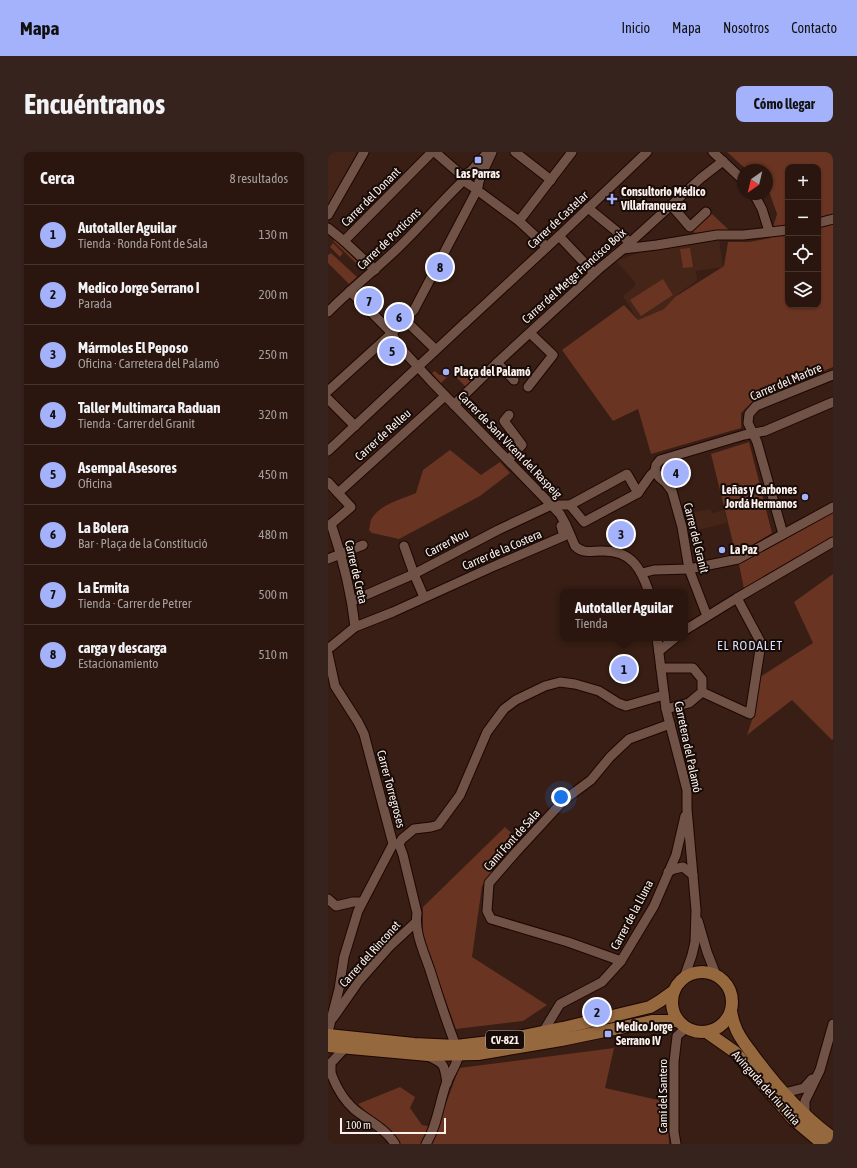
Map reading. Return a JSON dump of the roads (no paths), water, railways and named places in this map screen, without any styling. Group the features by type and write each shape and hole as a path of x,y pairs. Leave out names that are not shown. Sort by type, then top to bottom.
{"main road":[{"path":"684,978 694,973 701,972 716,975 724,981 729,990 732,998 731,1011 722,1024 708,1033"},
{"name":"CV-821","path":"328,1046 428,1055 457,1051 650,1007 674,991 680,981 684,978"},
{"path":"674,991 672,1006 682,1024"},
{"name":"Avinguda del riu Túria","path":"731,1011 735,1026 742,1040 760,1065 805,1115 815,1125 833,1138"},
{"name":"CV-821","path":"328,1034 414,1044 478,1054 561,1040 653,1021 682,1024 697,1033 708,1033"},
{"name":"Avinguda del riu Túria","path":"708,1033 735,1052 793,1119 823,1144"}],"street":[{"path":"328,215 364,152"},
{"name":"Carrer del Donant","path":"344,241 432,152"},
{"path":"435,152 465,175 473,187 478,185"},
{"name":"Carrer de Porticons","path":"328,312 375,270 425,221 465,175 488,152"},
{"path":"328,391 392,333 414,310 478,185 492,152"},
{"path":"516,152 551,180"},
{"path":"518,221 572,152"},
{"name":"Carrer de Castelar","path":"328,451 419,368 438,346 464,324 559,236 647,152"},
{"path":"713,152 737,174"},
{"name":"Carrer del Metge Francisco Boix","path":"454,405 594,273 723,160"},
{"path":"465,175 478,175 478,185 547,247"},
{"path":"757,200 762,209 769,231"},
{"path":"671,205 690,227 706,212"},
{"path":"588,208 626,238"},
{"path":"821,222 833,219"},
{"path":"328,228 375,270"},
{"path":"623,248 657,245 717,235 743,235 785,230"},
{"path":"559,236 594,273"},
{"name":"Carrer de Sant Vicent del Raspeig","path":"350,291 392,333 395,341 445,396 560,514 577,549 585,552 615,552 629,557 642,573"},
{"path":"404,320 438,346"},
{"path":"528,387 553,355 530,333"},
{"path":"497,363 514,380"},
{"name":"Carrer del Marbre","path":"754,434 748,423 749,414 756,406 833,375"},
{"name":"Carrer de Relleu","path":"338,493 445,396"},
{"path":"328,399 355,426"},
{"path":"570,505 584,522 638,493 655,471 656,465 660,460 744,435 765,431 833,402"},
{"path":"508,460 522,445 504,421 509,414"},
{"path":"754,434 783,534"},
{"name":"Carrer del Granit","path":"655,471 672,491 682,527 689,569 707,616"},
{"path":"551,505 570,505 627,474 638,493"},
{"path":"328,482 338,493"},
{"name":"Carrer de Creta","path":"338,493 352,507 331,524 341,553 352,601 355,627"},
{"name":"Carrer Nou","path":"352,601 414,574 505,526 551,505"},
{"name":"Carrer de la Costera","path":"328,649 355,627 393,612 564,536 557,514 551,505"},
{"path":"648,589 642,573 654,570 689,569 738,559 833,507"},
{"path":"688,628 833,542"},
{"path":"328,559 363,545"},
{"path":"404,546 424,597"},
{"path":"702,692 750,714 761,643 737,598"},
{"name":"Carretera del Palamó","path":"657,641 666,709 687,790 687,809 696,910 695,942 684,978"},
{"path":"659,651 671,641"},
{"name":"Carrer Torregroses","path":"328,654 335,686 364,734 396,844 403,855 420,941 457,1051"},
{"path":"660,668 693,668 702,679 702,692 689,703 666,709"},
{"path":"328,1034 339,989 344,957 362,902 396,844 414,829 438,825 460,795 487,732 504,709 516,700 544,686 560,682 575,684 599,691 618,703 626,706 664,695"},
{"name":"Camí Font de Sala","path":"621,961 568,942 491,919 487,911 489,883 564,800 591,780 610,757 629,739 670,724"},
{"name":"Carrer de la Lluna","path":"556,1008 560,1004 602,982 621,961 654,906 676,855 687,809"},
{"path":"668,872 674,868 683,868 693,875"},
{"path":"328,899 336,906 353,902 362,902"},
{"name":"Carretera del Palamó","path":"696,910 707,952 716,975"},
{"name":"Carrer del Rinconet","path":"330,1023 359,981 416,918"},
{"path":"339,989 344,992 351,993"},
{"path":"556,1008 557,1022 563,1028"},
{"path":"543,1032 556,1008"},
{"name":"Camí del Santero","path":"676,1144 674,1132 674,1062 677,1036 682,1024"},
{"path":"805,1115 805,1101 820,1070 833,1024"},
{"path":"345,1048 331,1063 329,1068 339,1091 354,1109 390,1135 396,1144"},
{"path":"426,1144 431,1135 447,1083 454,1068 457,1051"},
{"path":"428,1055 441,1062 445,1067 447,1083"},
{"path":"784,1093 804,1088 820,1070"}],"place":[{"name":"Las Parras","path":"478,160"},
{"name":"Consultorio Médico Villafranqueza","path":"612,199"},
{"name":"carga y descarga","path":"440,267"},
{"name":"La Ermita","path":"369,301"},
{"name":"La Bolera","path":"399,317"},
{"name":"Asempal Asesores","path":"392,351"},
{"name":"Plaça del Palamó","path":"446,372"},
{"name":"Taller Multimarca Raduan","path":"676,473"},
{"name":"Leñas y Carbones Jordá Hermanos","path":"805,497"},
{"name":"Mármoles El Peposo","path":"621,534"},
{"name":"La Paz","path":"722,550"},
{"name":"Autotaller Aguilar","path":"624,669"},
{"name":"Medico Jorge Serrano I","path":"597,1012"},
{"name":"Medico Jorge Serrano IV","path":"608,1034"}],"district":[{"name":"EL RODALET","path":"750,645"}]}
